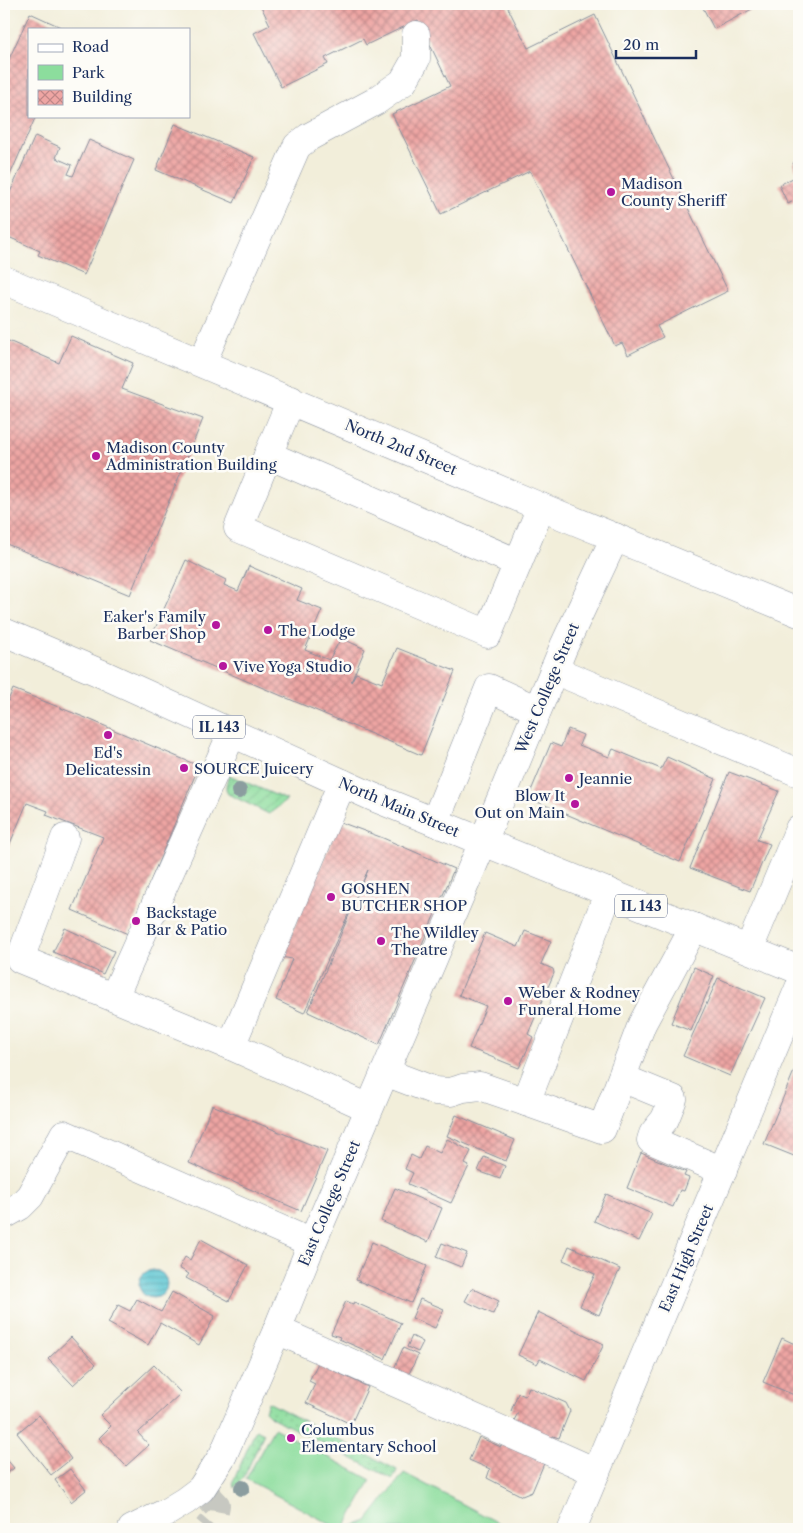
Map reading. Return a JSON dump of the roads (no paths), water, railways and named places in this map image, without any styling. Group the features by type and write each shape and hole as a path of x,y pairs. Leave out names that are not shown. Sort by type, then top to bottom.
{"street":[{"path":"202,363 297,146 309,137 376,101 404,82 416,59 416,35"},
{"name":"North 2nd Street","path":"4,280 541,507 799,613"},
{"path":"291,400 238,528 247,532 488,634 541,507"},
{"path":"268,455 518,563"},
{"name":"West College Street","path":"483,842 554,670 615,537"},
{"name":"North Main Street","path":"4,632 100,673 373,797 799,970"},
{"path":"554,670 799,773"},
{"path":"435,822 489,688 537,710"},
{"path":"114,997 232,733"},
{"path":"231,1046 342,783"},
{"path":"749,949 799,830"},
{"path":"66,838 20,959 231,1046 369,1108"},
{"name":"East College Street","path":"132,1529 167,1512 201,1489 223,1455 483,842"},
{"path":"526,1102 608,892"},
{"path":"385,1072 435,1091 452,1092 463,1088 480,1086 602,1129 642,1024 694,927"},
{"name":"East High Street","path":"572,1529 799,988"},
{"path":"622,1078 672,1099 664,1119 651,1140 722,1172"},
{"path":"4,1215 20,1206 30,1196 64,1134 312,1243"},
{"path":"277,1330 596,1472"}],"water":[{"path":"153,1270 163,1274 167,1284 163,1294 153,1298 143,1294 139,1284 143,1274"}],"tunnel":[{"path":"201,1489 216,1505 213,1522 207,1529"}],"place":[{"name":"Madison County Sheriff","path":"611,192"},
{"name":"Madison County Administration Building","path":"96,456"},
{"name":"Eaker's Family Barber Shop","path":"216,625"},
{"name":"The Lodge","path":"268,630"},
{"name":"Vive Yoga Studio","path":"223,666"},
{"name":"Ed's Delicatessin","path":"108,735"},
{"name":"SOURCE Juicery","path":"184,768"},
{"name":"Jeannie","path":"569,778"},
{"name":"Blow It Out on Main","path":"575,804"},
{"name":"GOSHEN BUTCHER SHOP","path":"331,897"},
{"name":"Backstage Bar & Patio","path":"136,921"},
{"name":"The Wildley Theatre","path":"381,941"},
{"name":"Weber & Rodney Funeral Home","path":"508,1001"},
{"name":"Columbus Elementary School","path":"291,1438"}]}
